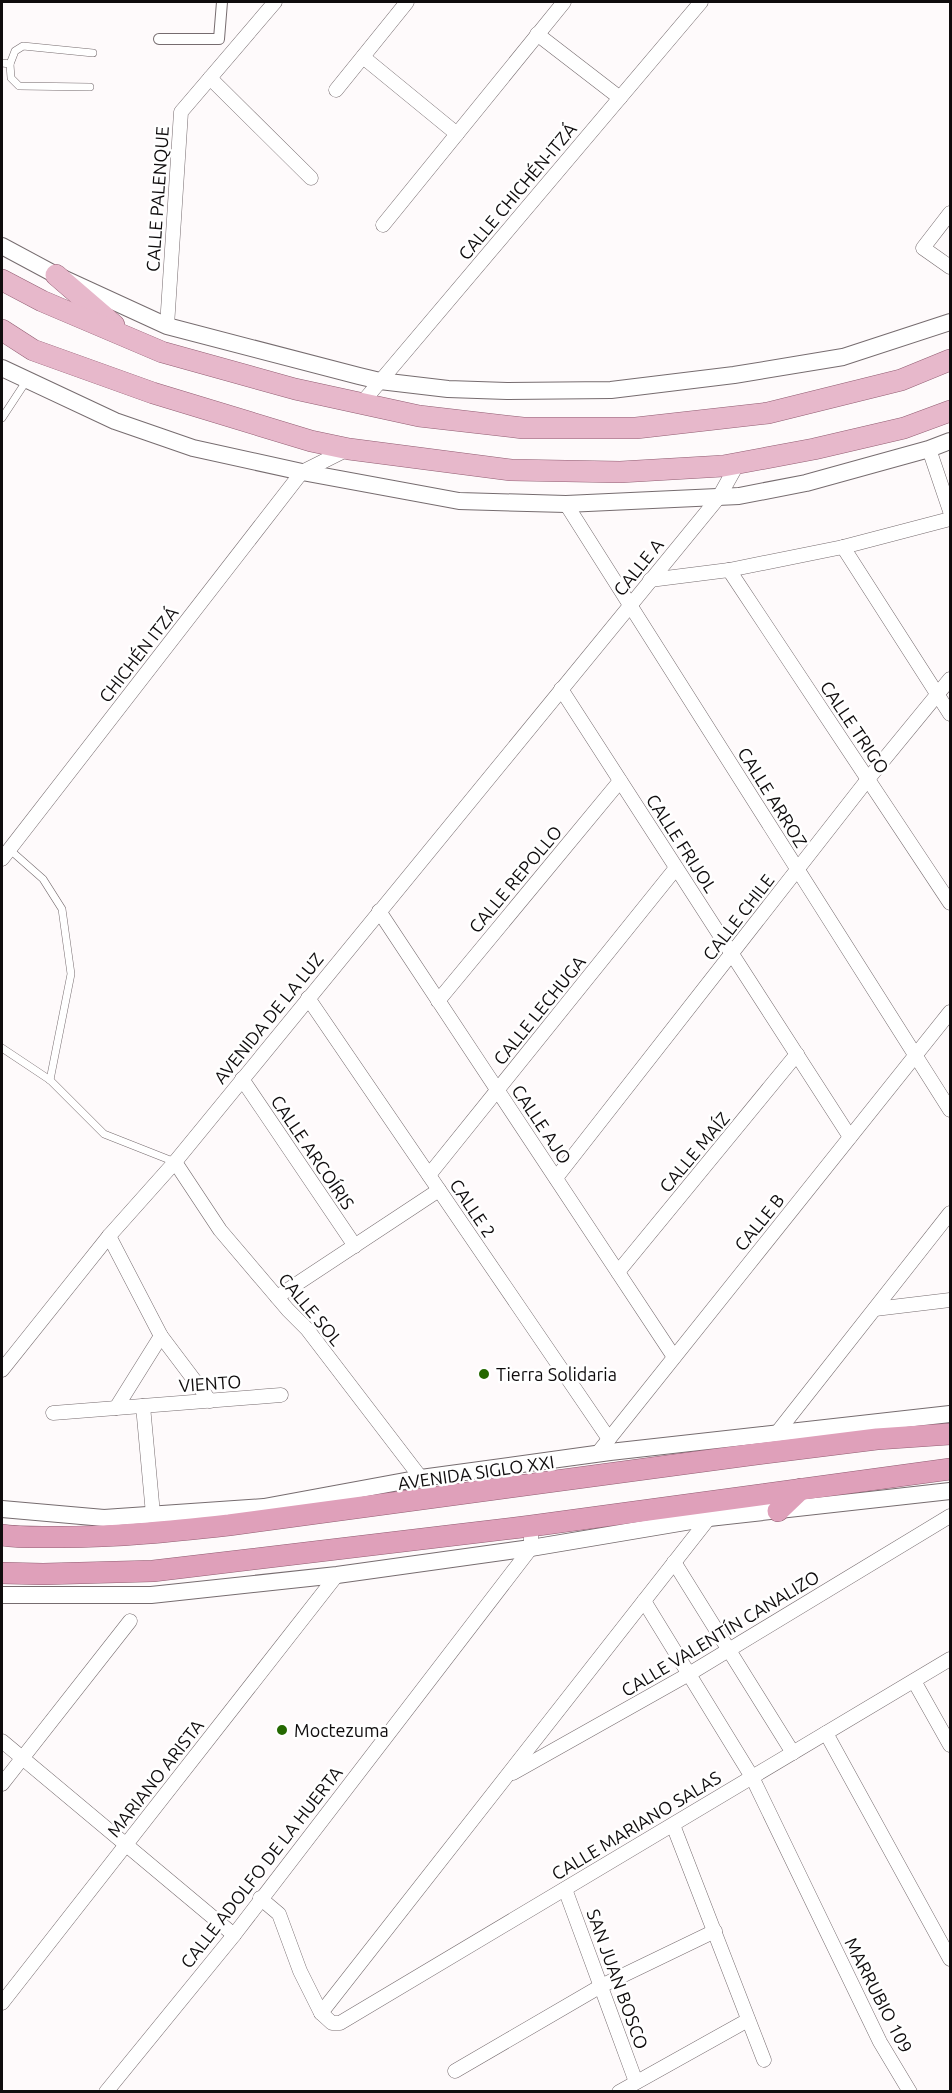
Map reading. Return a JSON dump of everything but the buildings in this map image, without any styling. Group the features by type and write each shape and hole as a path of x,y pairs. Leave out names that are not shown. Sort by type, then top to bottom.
{"highway":[{"path":"877,1439 905,1420"},
{"name":"AVENIDA SIGLO XXI","path":"2,1535 102,1537 176,1531 877,1439 951,1434"},
{"path":"2,1573 43,1575 153,1571 531,1526 951,1469"},
{"path":"778,1511 801,1489"}],"main road":[{"path":"56,275 131,339"},
{"path":"2,280 42,301 173,355 295,389 361,404 419,416 523,428 636,428 768,413 901,380 951,360"},
{"path":"2,330 33,350 153,393 301,438 349,449 511,470 620,472 723,466 814,449 904,428 951,411"}],"street":[{"path":"159,39 219,39 222,2"},
{"name":"CALLE PALENQUE","path":"167,326 181,112 275,2"},
{"path":"336,90 407,2"},
{"path":"383,225 564,2"},
{"name":"CALLE CHICHÉN-ITZÁ","path":"361,404 702,2"},
{"path":"537,34 620,98"},
{"path":"363,57 457,134"},
{"path":"210,78 312,178"},
{"path":"951,213 923,248 951,267"},
{"path":"2,246 56,275 167,326 380,381 448,389 611,390 734,375 843,357 951,322"},
{"path":"2,368 115,421 193,448 303,472 459,501 566,504 739,496 806,483 951,441"},
{"path":"303,472 349,449"},
{"path":"929,449 951,511"},
{"name":"CALLE A","path":"561,689 719,497 738,463"},
{"name":"CHICHÉN ITZÁ","path":"5,854 303,472"},
{"name":"CALLE ARROZ","path":"566,504 951,1110"},
{"path":"650,580 729,570 843,547 951,519"},
{"path":"843,547 951,714"},
{"name":"CALLE TRIGO","path":"729,570 951,903"},
{"name":"CALLE CHILE","path":"556,1178 868,779 937,693 951,679"},
{"name":"CALLE FRIJOL","path":"561,689 850,1137"},
{"name":"AVENIDA DE LA LUZ","path":"2,1370 109,1236 175,1162 561,689"},
{"name":"CALLE REPOLLO","path":"438,1001 620,781"},
{"name":"CALLE LECHUGA","path":"429,1175 676,868"},
{"name":"CALLE AJO","path":"379,911 674,1357"},
{"name":"CALLE 2","path":"308,998 609,1439"},
{"name":"CALLE B","path":"597,1454 951,1012"},
{"name":"CALLE MAÍZ","path":"618,1272 797,1054"},
{"name":"CALLE ARCOÍRIS","path":"242,1079 355,1246"},
{"name":"CALLE SOL","path":"175,1162 220,1230 307,1329 421,1478"},
{"path":"277,1297 439,1190"},
{"path":"776,1434 951,1213"},
{"path":"109,1236 161,1336 210,1401"},
{"path":"875,1309 951,1300"},
{"path":"116,1408 161,1336"},
{"name":"VIENTO","path":"53,1413 280,1395"},
{"path":"143,1406 153,1514"},
{"name":"AVENIDA SIGLO XXI","path":"2,1509 104,1518 264,1507 421,1478 597,1454 951,1414"},
{"path":"2,1595 151,1595 337,1575 531,1548 709,1518 951,1491"},
{"name":"CALLE VALENTÍN CANALIZO","path":"506,1777 689,1674 951,1516"},
{"path":"260,1898 279,1914 300,1971 321,2013 709,1518"},
{"path":"531,1526 531,1548"},
{"name":"CALLE ADOLFO DE LA HUERTA","path":"106,2091 234,1935 260,1898 531,1548"},
{"path":"674,1562 793,1753"},
{"name":"MARIANO ARISTA","path":"2,2002 337,1575"},
{"name":"MARRUBIO 109","path":"644,1601 752,1777 880,2042 910,2091"},
{"path":"2,1784 130,1622"},
{"name":"CALLE MARIANO SALAS","path":"321,2013 332,2022 340,2023 951,1659"},
{"path":"914,1681 951,1746"},
{"path":"826,1733 951,1959"},
{"path":"2,1741 234,1935"},
{"path":"673,1825 764,2060"},
{"name":"SAN JUAN BOSCO","path":"565,1889 636,2082"},
{"path":"455,2072 601,1986 715,1931"},
{"path":"619,2091 748,2020"}],"lane":[{"path":"90,87 19,86 11,78 10,64 15,51 23,46 93,53"},
{"path":"2,63 10,64"},
{"path":"2,418 27,380"},
{"path":"5,854 44,879 62,909 71,974 50,1080"},
{"path":"2,1048 50,1080 104,1134 175,1162"}],"place":[{"name":"Tierra Solidaria","path":"484,1374"},
{"name":"Moctezuma","path":"282,1730"}]}
